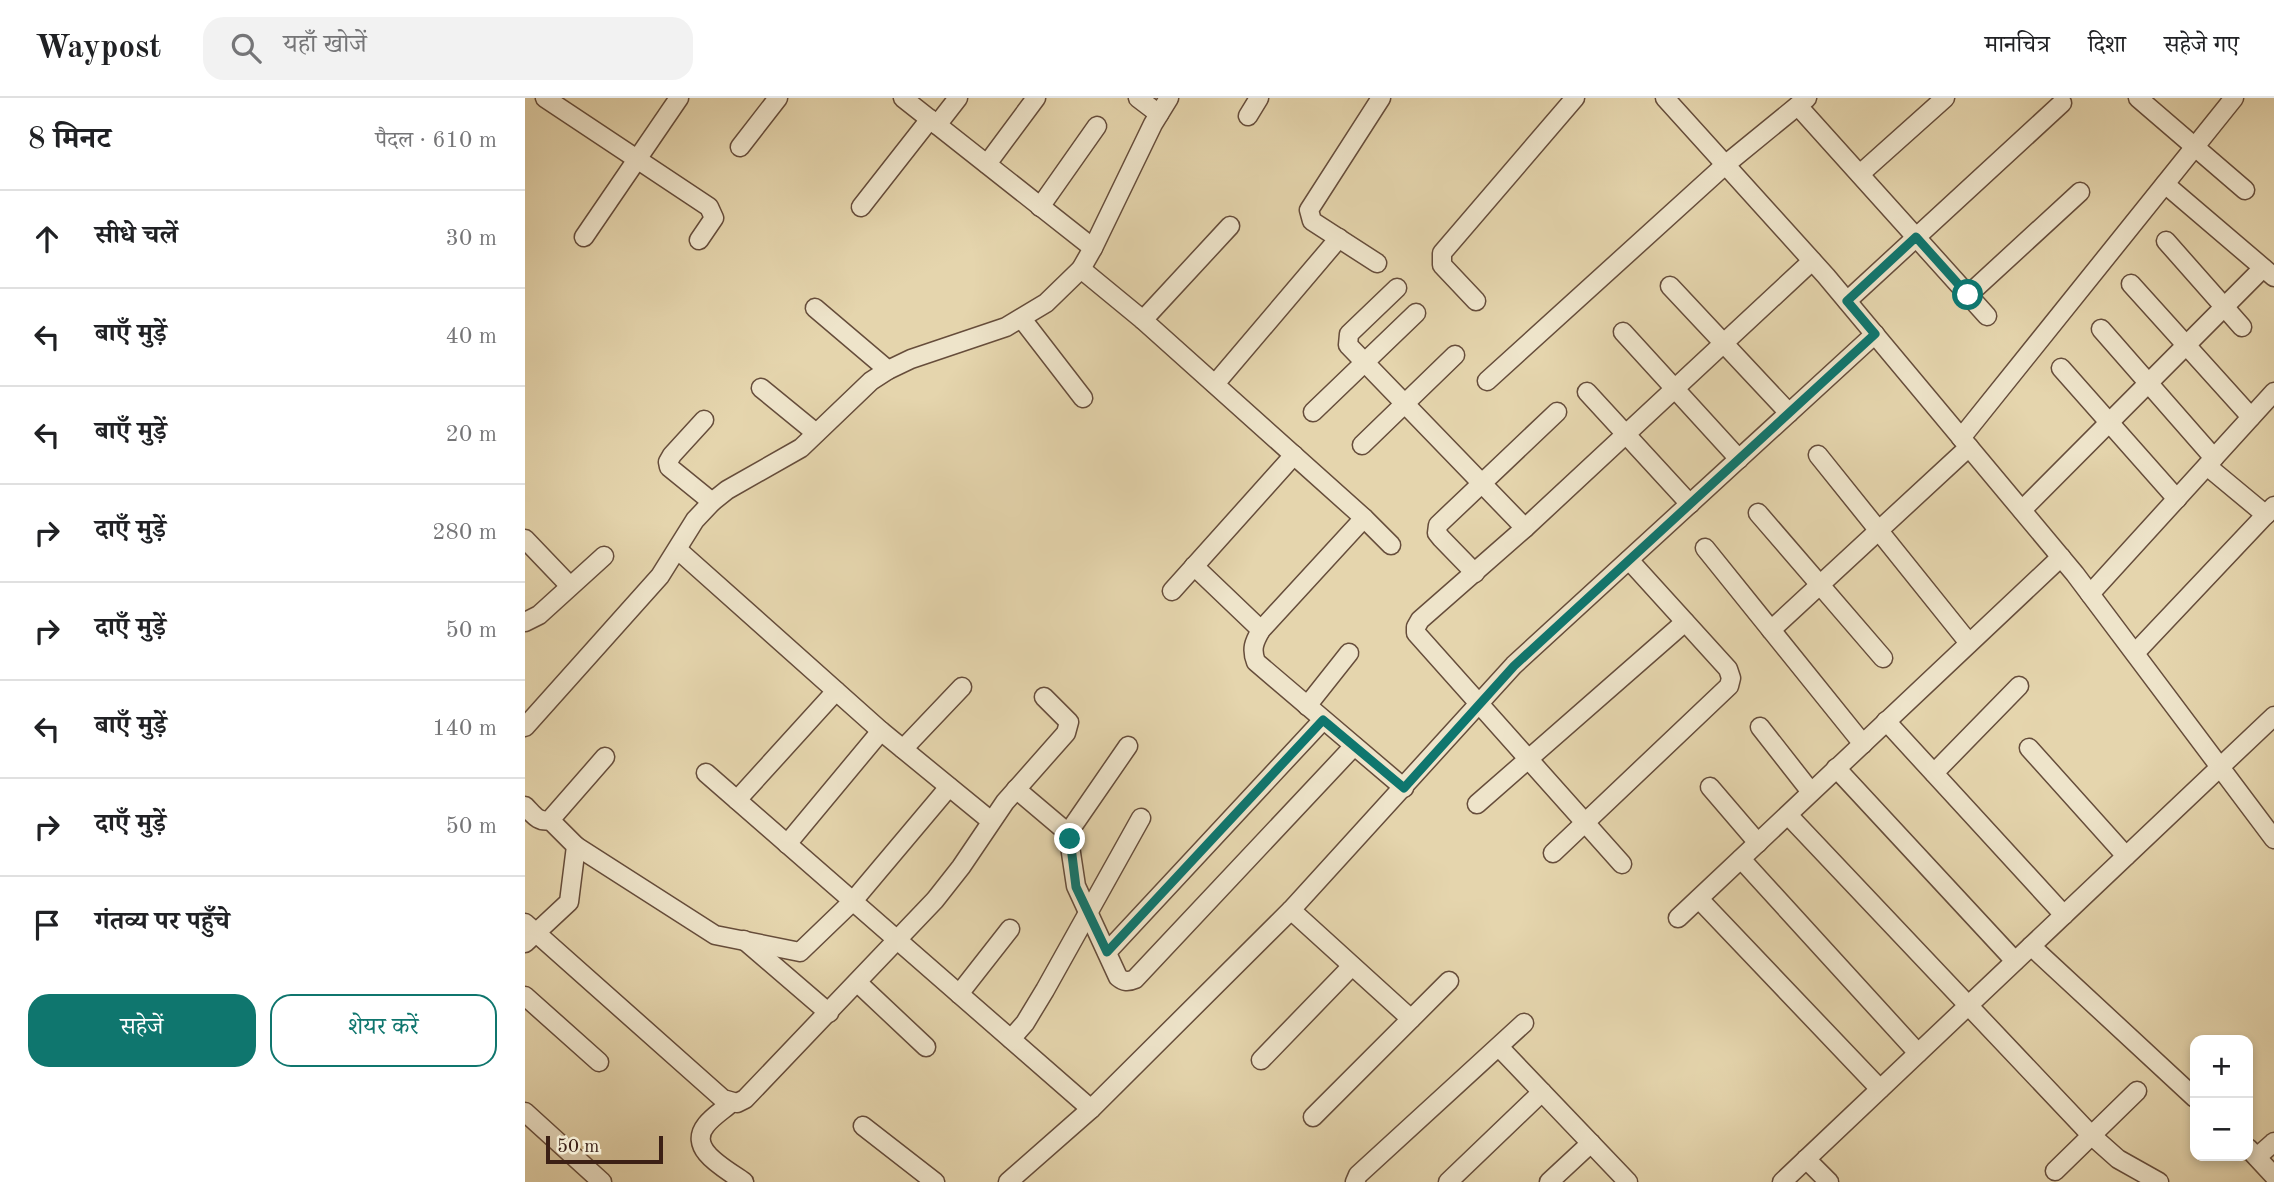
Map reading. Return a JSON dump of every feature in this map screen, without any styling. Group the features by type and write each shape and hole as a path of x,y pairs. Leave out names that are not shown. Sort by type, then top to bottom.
{"street":[{"path":"545,98 709,206 714,218 699,240"},
{"path":"584,237 679,98"},
{"path":"740,147 778,98"},
{"path":"903,98 1093,248"},
{"path":"861,207 933,122 958,98"},
{"path":"987,164 1036,98"},
{"path":"525,727 660,576 695,520 712,502 727,490 785,459 871,381 888,369 1022,319 1046,303 1080,269 1164,106 1138,98"},
{"path":"1248,116 1259,98"},
{"path":"1377,263 1312,221 1309,210 1381,98"},
{"path":"1476,301 1442,265 1442,253 1575,98"},
{"path":"1665,98 1847,301 2061,557 2274,839"},
{"path":"1860,174 1945,98"},
{"path":"2139,98 2245,190"},
{"path":"1771,630 1878,530 1965,442 2234,98"},
{"path":"1487,381 1725,165 1803,102 1860,174 1987,316"},
{"path":"1847,301 2061,103"},
{"path":"1040,206 1097,126"},
{"path":"2022,510 2224,306 2269,272 2165,184"},
{"path":"1968,295 2080,192"},
{"path":"1143,320 1230,226"},
{"path":"1215,384 1339,238"},
{"path":"2166,241 2242,327"},
{"path":"1622,863 1584,824 1416,634 1416,628 1420,620 1525,528 1812,261"},
{"path":"1080,269 1143,320 1391,545"},
{"path":"2131,284 2251,417"},
{"path":"1670,286 1789,413"},
{"path":"1397,288 1349,334 1348,345 1525,528"},
{"path":"815,307 888,369"},
{"path":"1313,412 1416,313"},
{"path":"1022,319 1083,398"},
{"path":"2101,330 2148,383 2211,462 2270,511 2135,653"},
{"path":"1623,332 1739,459"},
{"path":"1008,1182 1091,1109 1291,910 1514,666 1875,334"},
{"path":"1362,445 1455,355"},
{"path":"2061,369 2177,499"},
{"path":"761,388 816,433"},
{"path":"1587,392 1690,504"},
{"path":"2091,594 2274,392"},
{"path":"1475,573 1437,533 1438,526 1557,412"},
{"path":"704,420 668,462 672,472 712,502"},
{"path":"1172,591 1294,455"},
{"path":"1818,455 1969,643"},
{"path":"1758,513 1883,658"},
{"path":"1364,518 1261,630 1253,644 1256,662 1404,788"},
{"path":"525,539 570,586"},
{"path":"1705,548 1863,744"},
{"path":"678,550 881,731 991,821"},
{"path":"525,622 539,615 604,556"},
{"path":"1678,918 2061,557"},
{"path":"1553,853 1729,686 1731,678 1728,668 1629,560"},
{"path":"1194,566 1261,630"},
{"path":"1477,804 1685,622"},
{"path":"1307,706 1349,653"},
{"path":"1934,773 2019,686"},
{"path":"902,749 962,687"},
{"path":"737,800 836,691"},
{"path":"576,846 569,902 528,933 723,1099 737,1103 745,1099 899,941 949,883 1016,789 1066,733 1069,727 1066,717 1044,697"},
{"path":"1782,1182 2274,716"},
{"path":"1107,952 1323,720"},
{"path":"1886,722 2064,915"},
{"path":"1760,727 1811,792"},
{"path":"787,844 881,731"},
{"path":"1068,833 1128,746"},
{"path":"1016,789 1068,833 1076,887 1118,977 1129,982 1135,979 1354,746"},
{"path":"2029,748 2126,856"},
{"path":"525,806 539,820 550,820 605,757"},
{"path":"1836,768 2015,961"},
{"path":"706,773 1091,1109"},
{"path":"550,820 576,846 715,935 800,952 853,901 949,787"},
{"path":"1710,787 1758,843"},
{"path":"1787,815 2091,1135 2118,1159 2159,1182"},
{"path":"1011,1039 1034,1009 1141,818"},
{"path":"1741,859 1919,1052"},
{"path":"1699,899 1880,1089"},
{"path":"1291,910 1411,1019"},
{"path":"959,994 1010,929"},
{"path":"744,940 785,978 829,1013"},
{"path":"2031,946 2190,1093"},
{"path":"1261,1060 1352,965"},
{"path":"1313,1117 1449,981"},
{"path":"858,983 926,1047"},
{"path":"525,996 599,1062"},
{"path":"1355,1182 1358,1175 1524,1023"},
{"path":"1499,1047 1628,1182"},
{"path":"2055,1171 2137,1091"},
{"path":"1448,1182 1542,1092"},
{"path":"731,1103 705,1126 701,1136 702,1146 715,1162 744,1182"},
{"path":"525,1112 602,1182"},
{"path":"863,1126 936,1182"},
{"path":"2253,1152 2274,1142"},
{"path":"1549,1182 1591,1143"},
{"path":"2253,1153 2274,1176"},
{"path":"1806,1159 1829,1182"}],"route":[{"path":"1070,839 1076,887 1107,952 1323,720 1404,788 1514,666 1875,334 1847,301 1916,237 1968,295"}]}
